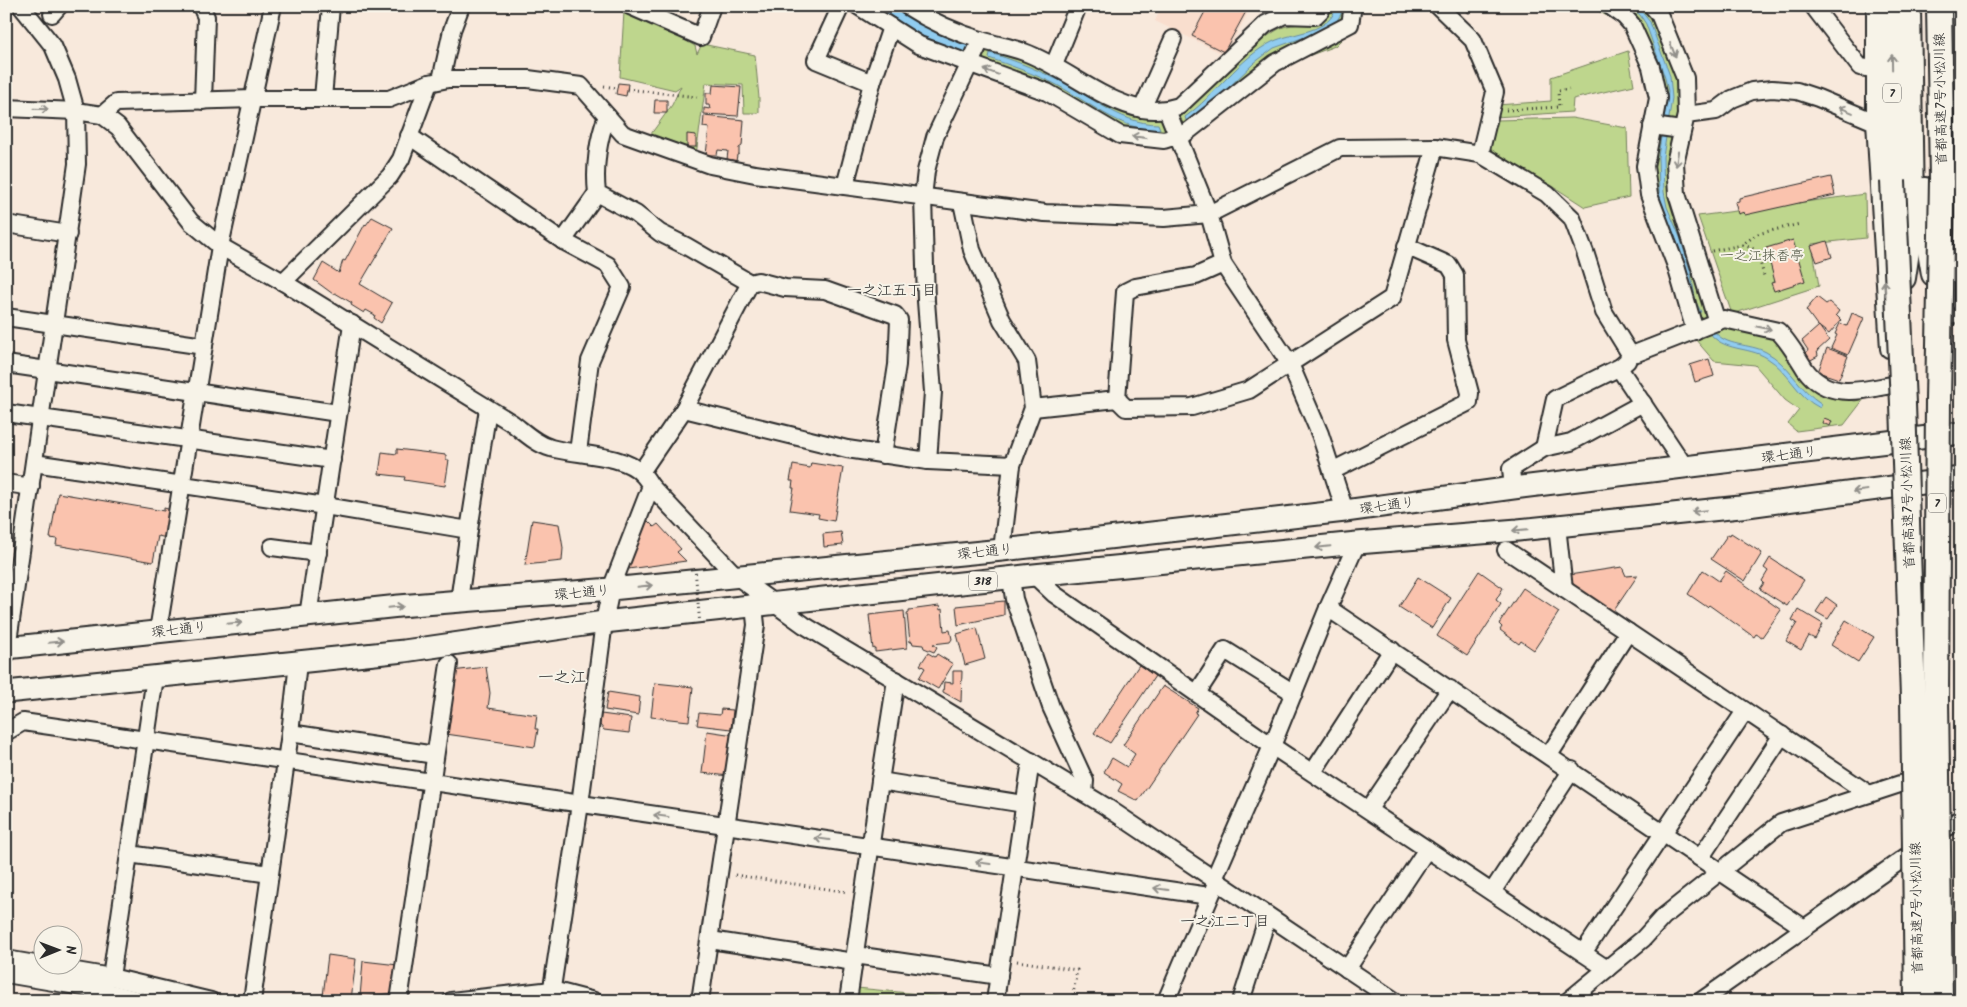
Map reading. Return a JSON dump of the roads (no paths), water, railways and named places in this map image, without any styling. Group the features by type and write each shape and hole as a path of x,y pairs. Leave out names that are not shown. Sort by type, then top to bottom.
{"highway":[{"name":"首都高速7号小松川線","path":"1891,6 1893,181 1913,698 1917,1001"},
{"path":"1908,6 1918,180 1949,366"},
{"path":"1891,377 1918,180 1922,6"},
{"name":"首都高速7号小松川線","path":"1939,6 1942,179 1936,698 1940,1001"}],"main road":[{"name":"環七通り","path":"6,650 158,631 459,601 611,590 1002,550 1345,511 1513,488 1955,433"},
{"name":"318","path":"6,692 298,663 486,641 604,622 1034,575 1740,507 1954,479"}],"street":[{"path":"6,650 10,601 31,487 77,164 76,111 67,79 53,46 21,6"},
{"path":"201,6 206,17 203,101"},
{"path":"158,631 220,246 273,6"},
{"path":"323,98 331,6"},
{"path":"283,282 390,176 401,159 409,136 435,82 461,6"},
{"path":"630,6 701,37 712,6"},
{"path":"841,6 816,60 872,83"},
{"path":"858,6 919,45 1047,92 1120,135 1164,140 1176,126 1275,63 1350,24 1352,6"},
{"path":"906,6 922,16 981,40 1024,51 1054,65 1112,99 1142,109 1176,126"},
{"path":"1054,65 1078,6"},
{"path":"1322,6 1315,16 1284,15 1266,24 1210,79 1179,106 1176,126 1209,214 1223,264 1290,364 1320,434 1345,511"},
{"path":"1438,6 1474,40 1494,92 1480,154"},
{"path":"1652,6 1658,14 1685,78 1681,125 1675,163 1677,194 1717,322"},
{"path":"1813,6 1860,67 1874,69"},
{"path":"1875,6 1875,122 1894,442 1903,783 1906,1001"},
{"path":"1950,1001 1954,823 1955,433 1949,366 1959,135 1954,6"},
{"path":"1617,8 1632,25 1651,67 1658,98 1645,166 1649,195 1676,266 1695,331"},
{"path":"845,186 872,83 891,27"},
{"path":"1142,109 1172,39"},
{"path":"928,461 933,392 926,301 923,197 926,171 935,137 981,40"},
{"path":"102,115 116,103 253,99 389,99 448,79 528,79 581,86 623,134 710,165 754,174 1045,213 1164,218 1209,214 1340,148 1435,147 1480,154 1547,194 1572,218 1604,312 1630,354"},
{"path":"1654,126 1681,125 1716,111 1732,99 1752,91 1772,89 1797,92 1818,98 1875,122"},
{"path":"6,108 76,111 102,115 118,127 191,222 220,246 352,324 512,423 534,440 550,448 578,452 627,464 642,472 651,486 764,605 804,626 896,680 1084,793 1214,886 1268,916 1395,1001"},
{"path":"563,241 597,193 596,183 600,134 607,116"},
{"path":"409,136 563,241 608,265 622,287 590,360 578,452"},
{"path":"1223,264 1196,276 1135,287 1125,292 1117,399 1126,408 1192,407 1249,390 1392,298 1435,147"},
{"path":"597,193 636,214 660,233 750,283 758,281 785,288 825,290 895,314 900,320 897,365 883,455"},
{"path":"962,202 972,250 1002,320 1027,361 1033,408 1012,465 1002,550"},
{"path":"6,224 68,234"},
{"path":"1332,471 1469,402 1470,393 1456,340 1456,275 1449,265 1406,246"},
{"path":"642,472 684,409 750,283"},
{"path":"6,316 204,346"},
{"path":"1630,354 1638,353 1724,320 1778,331 1807,372 1826,388 1854,392 1891,377"},
{"path":"308,616 352,324"},
{"path":"1544,448 1555,399 1619,368 1627,361 1630,354"},
{"path":"6,364 338,413"},
{"path":"1619,368 1685,467"},
{"path":"1033,408 1117,399"},
{"path":"1513,488 1511,468 1544,448 1571,442 1643,404"},
{"path":"459,601 488,409"},
{"path":"684,409 847,449 928,461 1012,465"},
{"path":"6,413 332,460"},
{"path":"34,463 325,506 469,530"},
{"path":"6,483 31,487"},
{"path":"551,995 580,804 604,622 611,590 651,486"},
{"path":"1557,526 1564,589"},
{"path":"1166,1001 1328,608 1358,543"},
{"path":"272,547 318,553"},
{"path":"1506,550 1869,794"},
{"path":"1034,575 1054,594 1272,746 1606,969"},
{"path":"1011,578 1014,599 1051,707 1085,781 1084,793"},
{"path":"700,1001 756,625 764,605"},
{"path":"1328,608 1572,770 1804,928"},
{"path":"1549,755 1628,632"},
{"path":"1197,693 1225,650 1294,693"},
{"path":"1313,772 1392,650"},
{"path":"252,1001 290,733 298,663"},
{"path":"399,1001 449,664"},
{"path":"103,986 129,854 155,677"},
{"path":"848,1001 896,680"},
{"path":"1369,810 1450,689"},
{"path":"1583,953 1745,711"},
{"path":"6,732 23,722 1014,867 1214,886"},
{"path":"290,733 435,755"},
{"path":"1701,857 1782,735"},
{"path":"995,1001 1030,760"},
{"path":"1492,892 1572,770"},
{"path":"880,782 1024,804"},
{"path":"1568,1001 1644,939 1663,917 1781,823 1903,783"},
{"path":"1701,1001 1954,823"},
{"path":"1347,969 1428,849"},
{"path":"129,854 270,874"},
{"path":"1241,1001 1268,916"},
{"path":"710,940 999,976"},
{"path":"6,959 103,986 143,1001"},
{"path":"6,974 211,1001"},
{"path":"450,1001 551,995 594,1001"}],"water":[{"path":"1336,6 1343,6 1341,14 1333,27 1274,48 1254,63 1223,93 1187,123 1185,117 1260,49 1280,39 1319,27 1333,15"},
{"path":"1628,6 1637,6 1650,22 1670,76 1672,98 1663,157 1664,192 1667,207 1680,237 1690,270 1696,302 1701,312 1696,313 1675,239 1662,209 1659,193 1658,157 1668,91 1665,78 1646,24 1640,15"},
{"path":"990,53 1022,64 1065,83 1129,119 1143,123 1158,124 1160,129 1132,126 1118,120 1051,82 989,58"},
{"path":"1714,331 1725,340 1759,349 1774,357 1806,391 1822,404 1820,408 1799,391 1775,363 1760,354 1721,343 1709,332"}],"waterway":[{"path":"886,6 949,45 969,50"}],"district":[{"name":"一之江五丁目","path":"892,290"},
{"name":"一之江","path":"562,676"},
{"name":"一之江二丁目","path":"1225,921"}],"park label":[{"name":"一之江抹香亭","path":"1762,255"}]}
